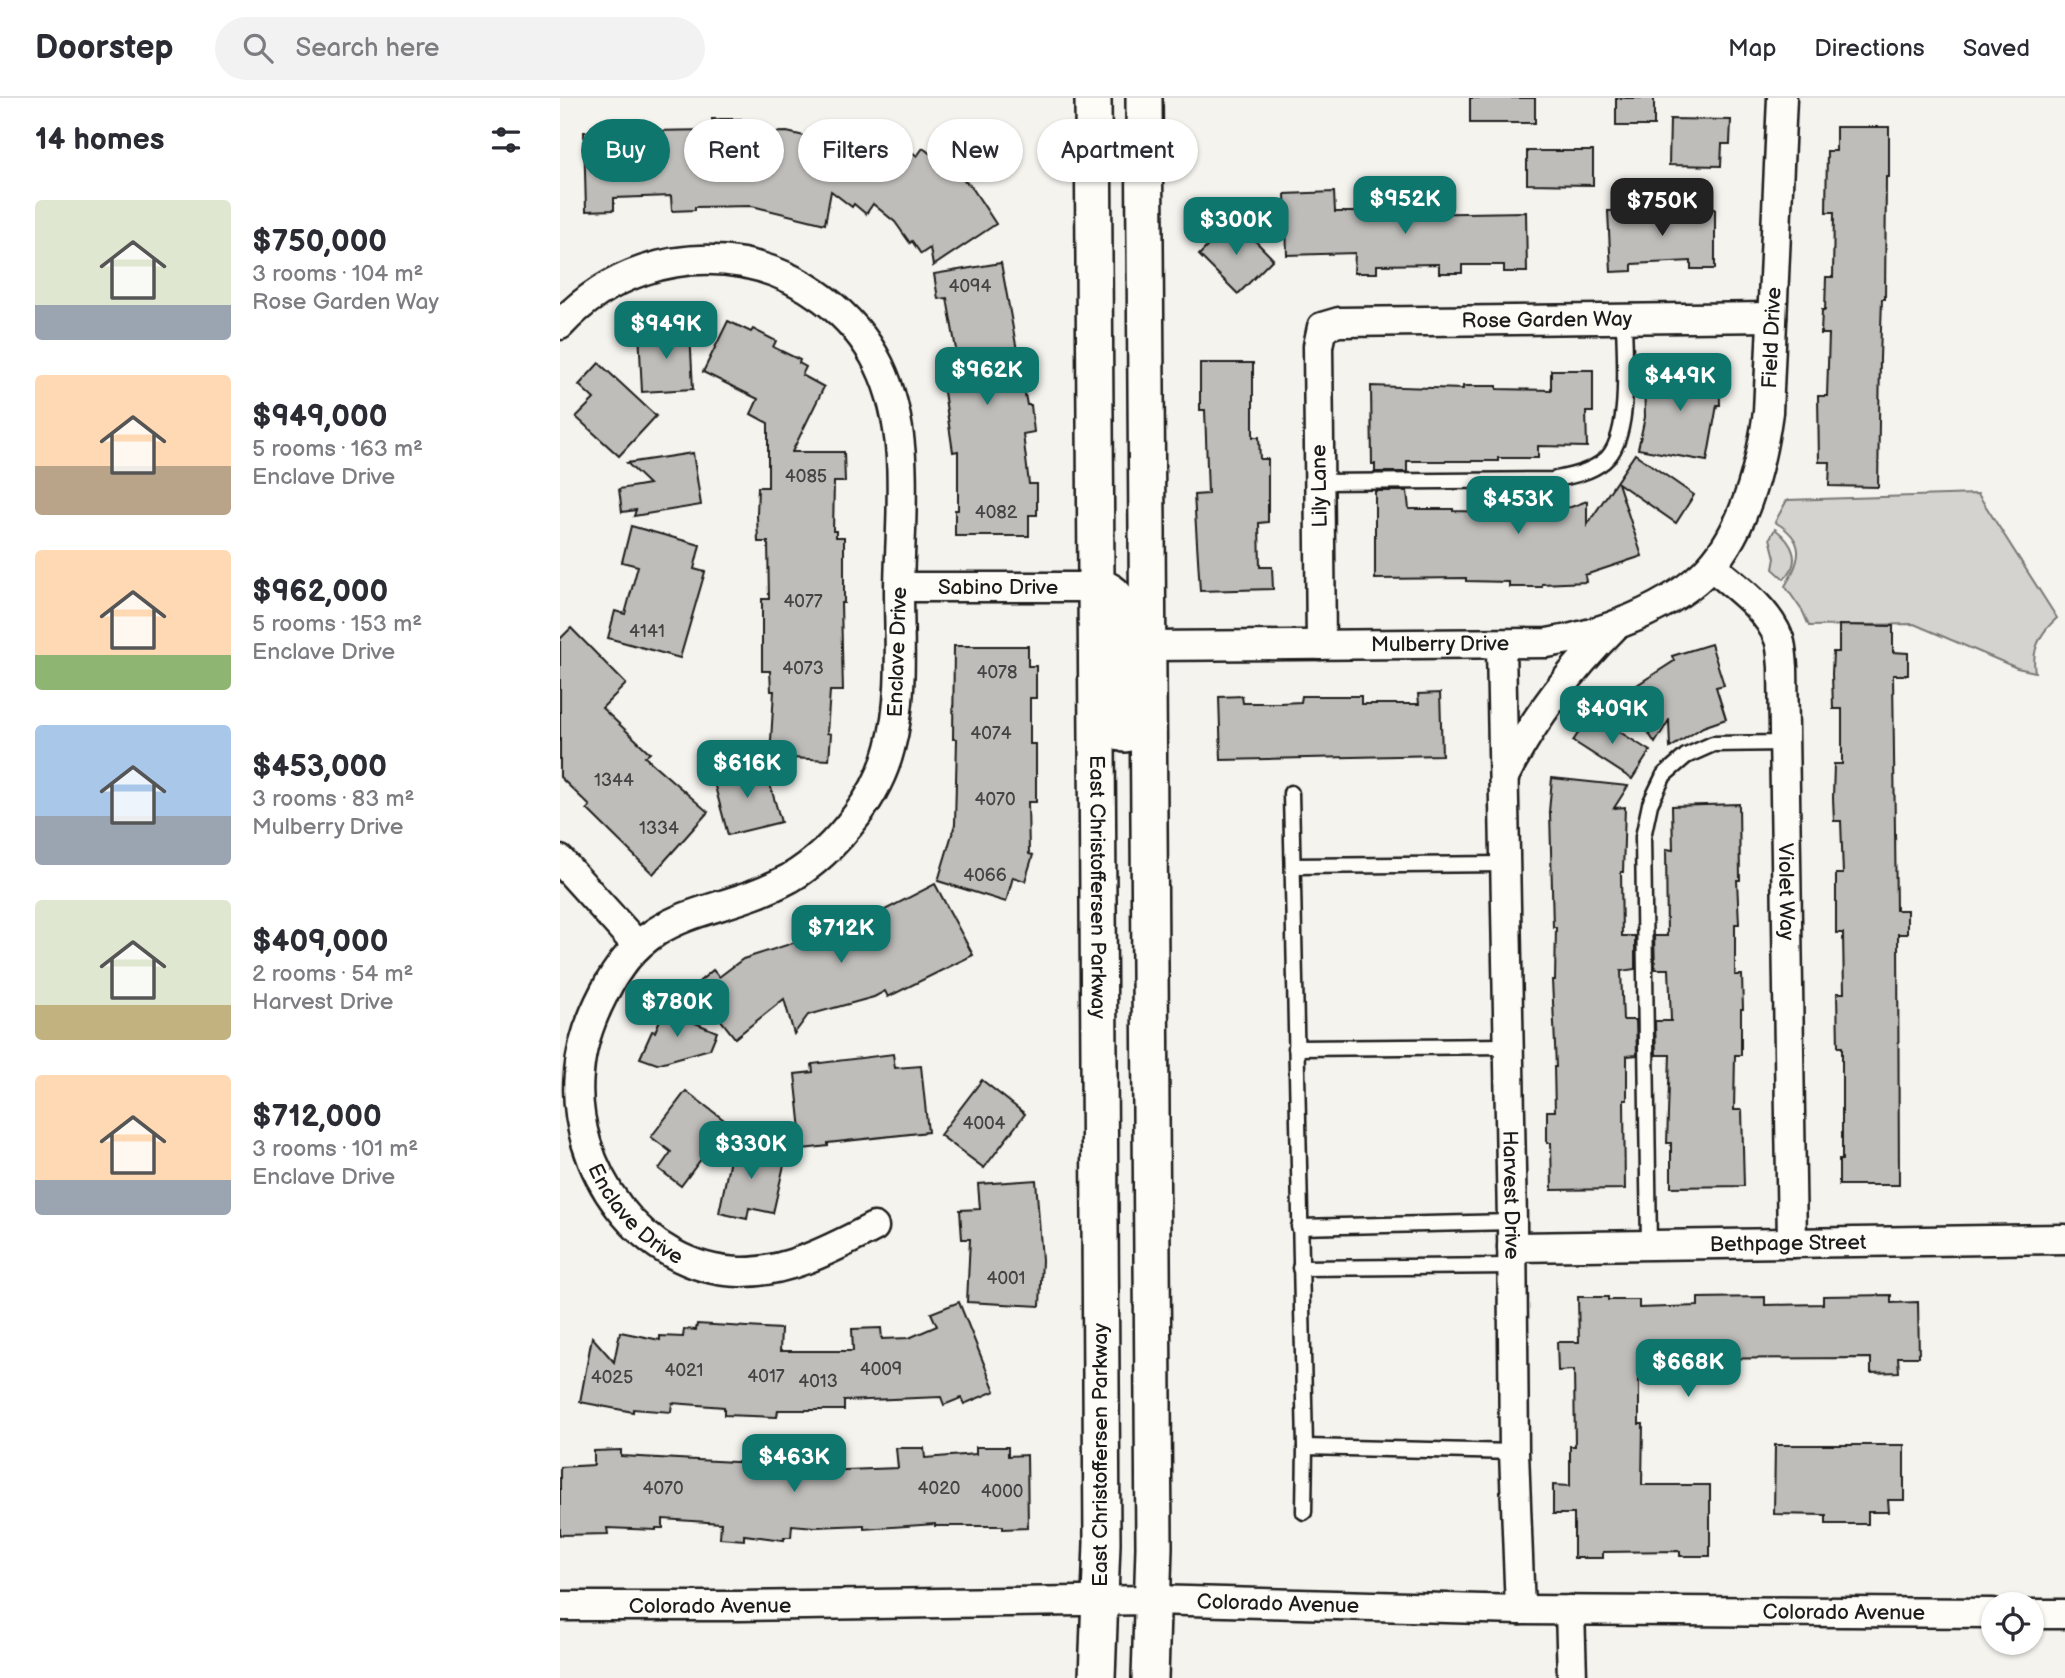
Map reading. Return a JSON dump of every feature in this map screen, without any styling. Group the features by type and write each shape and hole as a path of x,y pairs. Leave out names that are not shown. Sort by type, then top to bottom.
{"street":[{"name":"East Christoffersen Parkway","path":"1093,98 1102,1529 1097,1678"},
{"path":"1144,98 1152,1600 1150,1678"},
{"name":"Field Drive","path":"1711,566 1745,507 1762,454 1768,412 1782,98"},
{"name":"Enclave Drive","path":"560,325 582,304 614,282 648,268 686,260 722,261 758,267 793,280 825,299 867,345 877,361 892,398 899,434 901,467 899,683 895,726 880,775 855,818 832,845 790,877 758,892 678,919 637,945 615,974 596,1011 581,1055 578,1077 580,1118 589,1152 604,1185 629,1220 660,1247 688,1262 725,1271 764,1271 834,1247 874,1227"},
{"name":"Rose Garden Way","path":"1322,327 1339,322 1772,317"},
{"name":"Lily Lane","path":"1321,645 1318,346 1322,327"},
{"name":"Mulberry Drive","path":"1148,646 1547,643 1572,639 1614,626 1661,603 1711,566"},
{"name":"Violet Way","path":"1711,566 1771,623 1780,642 1783,667 1792,1243"},
{"name":"Sabino Drive","path":"900,587 1097,587"},
{"path":"1097,587 1110,590 1120,604 1125,739 1130,757 1148,774"},
{"name":"Harvest Drive","path":"1504,778 1530,727 1549,700 1569,674 1614,626"},
{"name":"Harvest Drive","path":"1501,645 1514,1452 1520,1610"},
{"path":"560,860 637,945"},
{"name":"Bethpage Street","path":"1512,1245 2065,1240"},
{"name":"Colorado Avenue","path":"560,1606 1152,1600 1520,1610 1981,1613"},
{"path":"1570,1610 1572,1678"},
{"path":"2044,1614 2065,1614"}],"lane":[{"path":"1319,482 1552,480 1581,474 1605,460 1618,438 1624,412 1624,318"},
{"path":"1648,1245 1643,837 1650,804 1664,775 1686,756 1713,744 1785,743"},
{"path":"1291,793 1305,1447 1304,1512"},
{"path":"1293,866 1506,864"},
{"path":"1296,1048 1509,1046"},
{"path":"1299,1227 1512,1245"},
{"path":"1300,1268 1512,1245"},
{"path":"1305,1447 1514,1452"}],"shaded area":[{"path":"1978,494 2057,618 2038,642 2035,672 2017,668 1914,624 1809,626 1785,586 1795,567 1798,551 1792,536 1775,522 1787,500"},
{"path":"1775,529 1793,552 1793,565 1784,579 1773,569 1775,558 1770,538"}],"building":[{"path":"1470,98 1535,98 1535,123 1470,123"},
{"path":"1616,98 1654,98 1654,126 1616,126"},
{"path":"1670,119 1731,120 1730,144 1722,144 1721,166 1669,165"},
{"path":"1836,127 1889,127 1878,487 1829,486 1830,462 1819,462 1818,396 1827,396 1829,334 1821,334 1822,310 1825,310 1826,277 1833,277 1834,212 1826,212 1827,151 1836,151"},
{"path":"684,130 684,182 784,182 784,132 798,135 798,182 913,182 913,153 917,156 923,148 927,151 927,182 966,182 996,224 933,266 930,248 921,254 895,222 873,204 866,214 831,191 825,224 752,206 695,207 695,210 672,211 671,196 614,198 614,210 586,211 585,182 670,182 670,131"},
{"path":"1527,151 1593,151 1593,185 1527,184"},
{"path":"1334,192 1335,212 1526,212 1527,272 1504,272 1504,265 1462,265 1462,273 1439,273 1439,264 1377,265 1377,273 1354,273 1355,253 1287,255 1285,194"},
{"path":"1715,209 1715,269 1691,269 1691,261 1632,264 1632,271 1611,272 1608,211"},
{"path":"1234,219 1273,259 1238,294 1199,255"},
{"path":"1001,263 1027,405 1031,405 1034,432 1023,434 1029,484 1037,484 1037,515 1029,515 1029,536 955,536 958,451 953,452 940,365 958,361 947,298 938,299 934,274"},
{"path":"728,321 751,332 753,329 776,341 773,347 800,360 799,363 806,367 802,375 824,387 792,452 844,452 845,482 834,482 833,531 836,531 836,537 844,537 844,603 841,603 843,691 830,691 827,733 831,734 829,760 770,757 774,691 771,691 770,671 762,671 762,599 769,599 768,542 758,542 757,515 758,487 768,487 768,423 751,414 758,399 703,372"},
{"path":"665,329 666,333 690,332 693,389 642,392 639,331"},
{"path":"599,363 656,416 619,456 576,417 594,399 579,385"},
{"path":"1200,363 1253,363 1253,437 1259,437 1260,459 1268,459 1268,522 1259,523 1260,567 1272,567 1273,589 1200,591 1194,495 1208,494 1205,410 1200,410"},
{"path":"1551,370 1593,370 1593,412 1586,412 1587,447 1538,446 1538,458 1407,461 1407,472 1375,472 1375,464 1372,464 1371,386 1463,389 1463,386 1497,386 1497,389 1551,390"},
{"path":"1719,372 1720,405 1717,405 1707,461 1638,449 1645,417 1644,374"},
{"path":"693,453 701,505 634,516 636,510 622,512 619,489 649,484 627,463"},
{"path":"1635,454 1694,495 1676,523 1618,483 1642,556 1585,575 1586,582 1542,584 1542,587 1509,587 1509,582 1466,581 1466,578 1375,579 1375,491 1407,491 1409,509 1498,512 1498,515 1550,513 1550,508 1571,507 1587,501 1587,525"},
{"path":"631,526 700,545 694,569 705,572 680,658 608,638 615,611 625,614 638,566 622,562"},
{"path":"1839,625 1893,626 1893,652 1908,653 1908,675 1893,675 1896,910 1907,910 1907,934 1898,934 1899,1185 1839,1185 1839,1160 1842,1160 1842,1047 1838,1047 1837,993 1844,993 1843,933 1836,933 1836,874 1843,874 1841,821 1834,821 1833,798 1834,764 1842,764 1842,709 1833,709 1832,674 1833,652 1839,652"},
{"path":"571,628 626,684 602,708 650,753 645,757 708,812 653,874 587,809 590,806 560,777 560,639"},
{"path":"1711,644 1724,685 1716,687 1726,719 1703,727 1670,748 1669,720 1655,743 1623,694 1674,661 1672,656"},
{"path":"954,646 1028,646 1028,666 1036,666 1036,698 1030,698 1030,744 1036,744 1036,802 1028,802 1029,854 1033,855 1025,881 1013,877 1006,902 938,881 955,824 957,739 953,739"},
{"path":"1440,693 1442,755 1221,760 1219,697 1242,696 1243,703 1280,703 1301,702 1302,696 1361,696 1361,704 1419,704 1418,694"},
{"path":"1591,714 1650,751 1632,779 1573,741"},
{"path":"764,764 781,822 728,835 713,779"},
{"path":"1552,778 1628,786 1614,808 1625,807 1621,872 1622,936 1635,936 1635,969 1621,971 1623,1020 1636,1020 1637,1055 1627,1056 1627,1100 1624,1100 1625,1189 1552,1190 1547,1111 1555,1111 1556,1067 1552,980 1555,980 1556,927 1553,927 1549,812"},
{"path":"1739,804 1739,924 1735,924 1735,975 1742,975 1743,1009 1741,1055 1735,1055 1734,1110 1742,1110 1744,1186 1671,1187 1671,1143 1667,1143 1670,1055 1656,1055 1655,1021 1671,1021 1669,969 1655,969 1654,936 1667,936 1666,849 1673,850 1672,806"},
{"path":"935,884 973,955 888,997 885,991 874,997 808,1015 794,1034 784,999 735,1038 694,986 713,970 719,977 743,959 821,934 822,940"},
{"path":"664,1010 717,1032 710,1049 657,1064 640,1058"},
{"path":"893,1054 895,1068 921,1066 928,1132 828,1143 828,1146 803,1149 795,1074 813,1072 812,1064"},
{"path":"982,1080 1025,1114 984,1168 940,1135"},
{"path":"686,1091 728,1123 681,1186 659,1169 671,1152 651,1137"},
{"path":"734,1140 757,1145 784,1165 773,1213 749,1208 747,1219 719,1213"},
{"path":"1036,1180 1042,1260 1040,1306 967,1302 970,1239 962,1239 960,1210 980,1209 978,1184"},
{"path":"1891,1295 1891,1303 1918,1302 1919,1357 1898,1357 1899,1372 1871,1373 1871,1358 1639,1359 1639,1424 1643,1424 1642,1485 1710,1485 1710,1556 1680,1556 1680,1551 1603,1552 1603,1558 1574,1558 1574,1514 1553,1514 1553,1485 1570,1486 1570,1446 1575,1446 1574,1370 1558,1371 1557,1342 1579,1342 1578,1297 1639,1300 1639,1308 1698,1306 1698,1298 1765,1297 1765,1305 1823,1304 1823,1296"},
{"path":"959,1302 995,1391 964,1404 961,1398 944,1405 941,1397 844,1401 844,1410 778,1410 777,1417 724,1415 724,1407 672,1403 671,1412 633,1409 633,1412 580,1402 592,1337 614,1362 620,1332 660,1340 660,1336 683,1337 684,1329 696,1330 697,1324 781,1329 780,1351 853,1351 852,1329 881,1328 882,1339 909,1338 937,1326 931,1313"},
{"path":"1775,1445 1904,1445 1904,1500 1888,1500 1889,1512 1868,1512 1868,1524 1826,1524 1826,1515 1774,1514"},
{"path":"976,1447 1008,1447 1008,1456 1027,1455 1028,1528 935,1524 864,1529 864,1525 792,1525 791,1537 784,1537 784,1540 744,1535 744,1540 720,1538 721,1523 663,1519 663,1528 656,1530 607,1528 608,1534 560,1535 560,1467 594,1465 594,1451 621,1450 621,1456 754,1463 819,1471 898,1468 896,1448 924,1448 925,1458 976,1454"}]}
